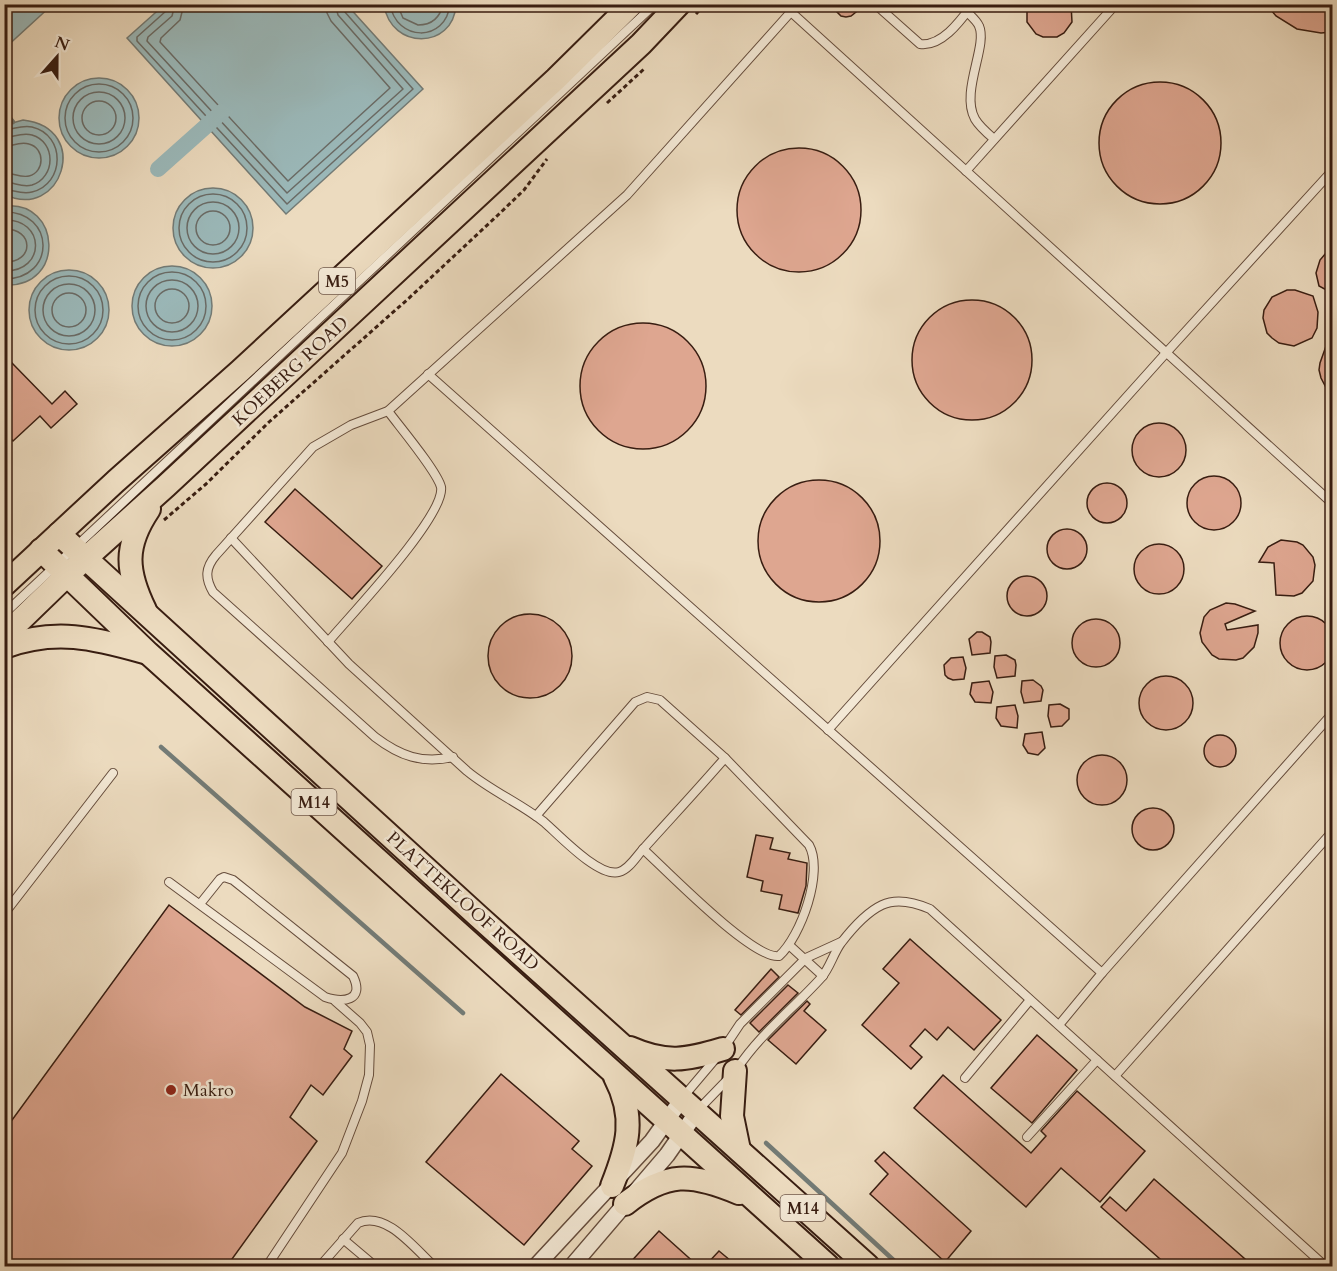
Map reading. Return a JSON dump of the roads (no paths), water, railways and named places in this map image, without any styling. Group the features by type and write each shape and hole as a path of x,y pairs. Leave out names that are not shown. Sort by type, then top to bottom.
{"main road":[{"name":"KOEBERG ROAD","path":"4,585 54,564 258,355 556,79 632,4"},
{"name":"KOEBERG ROAD","path":"4,636 54,564 72,547 165,486 641,44 687,9"},
{"path":"150,619 136,590 130,570 129,556 136,531 165,486"},
{"name":"PLATTEKLOOF ROAD","path":"72,547 868,1266"},
{"name":"PLATTEKLOOF ROAD","path":"54,564 148,653 828,1266"},
{"path":"4,647 32,638 69,635 97,639 148,653"},
{"path":"618,1042 642,1053 670,1059 692,1058 723,1048"},
{"path":"612,1071 624,1097 629,1120 619,1195 676,1178 708,1182 752,1198"},
{"path":"735,1071 732,1109 733,1128 739,1150"}],"street":[{"path":"536,1266 667,1155 674,1127 689,1106"},
{"path":"572,1266 652,1141 674,1127"}],"lane":[{"path":"72,547 654,4"},
{"path":"453,757 430,761 389,748 213,592 206,576 208,565 313,447 351,426 388,411 627,195 798,4"},
{"path":"875,4 920,44 926,45 938,42 974,4"},
{"path":"966,171 1116,4"},
{"path":"791,12 1332,503"},
{"path":"967,12 978,24 981,33 970,93 971,109 979,124 994,139"},
{"path":"828,730 1332,171"},
{"path":"428,374 1102,973"},
{"path":"328,642 393,567 432,515 440,499 441,491 437,477 388,411"},
{"path":"231,538 372,686 478,780 536,816 588,860 610,872 625,869 725,758"},
{"path":"4,614 54,564"},
{"path":"536,816 625,713 641,699 652,697 660,700 725,758 792,826 812,850 815,862 814,875 799,931 782,953 775,957 750,945 717,918 643,849"},
{"path":"1059,1025 1102,973 1332,714"},
{"path":"4,914 113,773"},
{"path":"1115,1076 1332,833"},
{"path":"169,882 324,997 348,1000 353,996 356,986 353,976 233,880 225,877 220,879 201,904"},
{"path":"689,1106 735,1071 754,1044 823,976 842,942 869,914 883,905 907,902 919,904 930,909 1325,1266"},
{"path":"689,1106 740,1024 806,958 842,942"},
{"path":"789,945 806,958 823,976"},
{"path":"267,1266 342,1153 367,1083 370,1058 367,1032 335,1000"},
{"path":"965,1078 1030,1000"},
{"path":"1027,1137 1097,1060"},
{"path":"321,1266 358,1223 366,1220 382,1222 391,1227 434,1266"},
{"path":"343,1239 375,1266"}],"water":[{"path":"5,4 52,4 52,5 5,48"},
{"path":"384,4 456,5 452,20 444,30 434,37 422,39 409,37 398,30 389,20"},
{"path":"164,5 347,5 423,89 286,214 127,38"},
{"path":"99,78 114,81 127,90 136,103 139,118 136,133 127,146 114,155 99,158 84,155 71,146 62,133 59,118 62,103 71,90 84,81"},
{"path":"23,120 45,127 58,139 63,155 61,171 54,185 41,196 24,199 4,194 5,125"},
{"path":"213,188 228,191 241,200 250,213 253,228 250,243 241,256 228,265 213,268 198,265 185,256 176,243 173,228 176,213 185,200 198,191"},
{"path":"5,206 24,208 37,216 46,229 49,244 47,260 39,273 25,282 5,285"},
{"path":"172,266 187,269 200,278 209,291 212,306 209,321 200,334 187,343 172,346 157,343 144,334 135,321 132,306 135,291 144,278 157,269"},
{"path":"69,270 84,273 97,282 106,295 109,310 106,325 97,338 84,347 69,350 54,347 41,338 32,325 29,310 32,295 41,282 54,273"}],"waterway":[{"path":"4,111 13,122"},
{"path":"158,169 223,111"},
{"path":"161,747 463,1013"},
{"path":"766,1143 900,1266"}],"place":[{"name":"Makro","path":"171,1090"}]}
